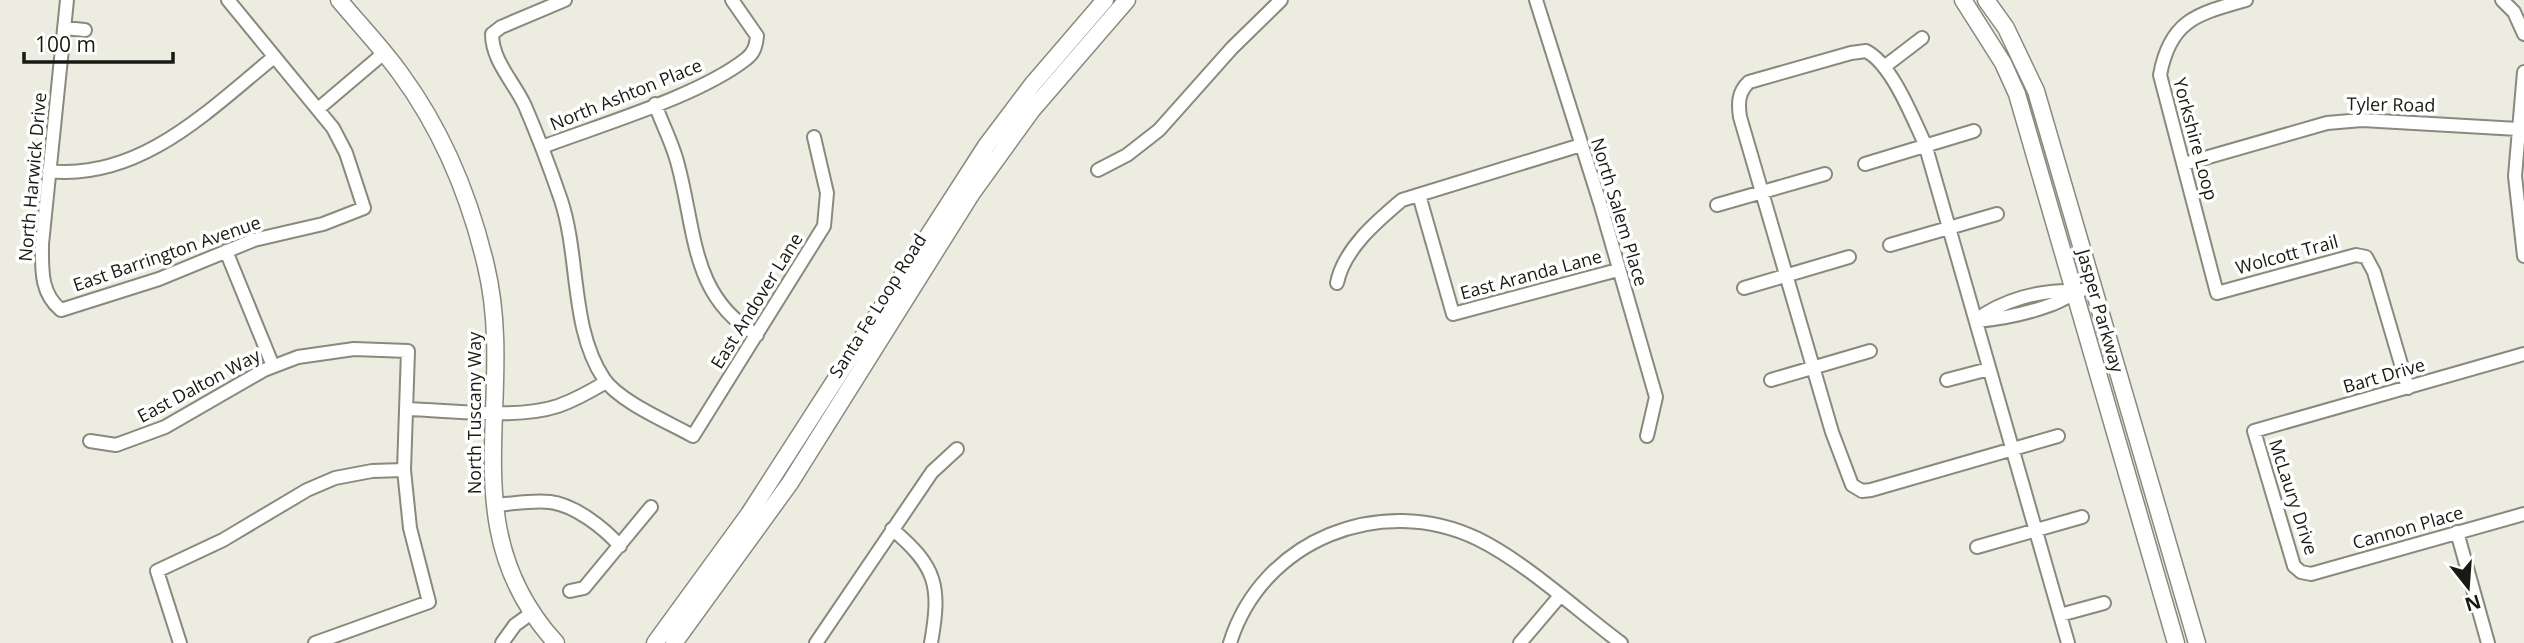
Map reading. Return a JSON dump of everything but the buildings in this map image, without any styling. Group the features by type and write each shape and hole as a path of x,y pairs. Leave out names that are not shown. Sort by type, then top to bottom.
{"street":[{"name":"North Harwick Drive","path":"61,310 50,301 42,277 49,171 67,0"},
{"path":"228,0 318,110 384,53"},
{"name":"North Tuscany Way","path":"339,0 400,73 441,138 466,200 487,268 496,335 491,481 496,525 513,577 533,612 556,643"},
{"path":"315,643 429,602 410,528 404,470 406,408 530,412 556,407 580,398 606,382 588,351 575,259 562,203 523,102 492,48 492,34 501,27 565,0"},
{"name":"North Ashton Place","path":"542,148 702,85 747,59 755,48 757,36 732,0"},
{"name":"Santa Fe Loop Road","path":"655,643 750,514 986,146 1032,85 1105,0"},
{"name":"Santa Fe Loop Road","path":"674,643 790,483 972,193 1032,110 1127,0"},
{"path":"1098,170 1126,155 1159,130 1232,48 1281,0"},
{"name":"North Salem Place","path":"1536,0 1656,397 1647,436"},
{"name":"Jasper Parkway","path":"1963,0 1992,44 2017,94 2176,643"},
{"name":"Jasper Parkway","path":"1986,0 2012,38 2036,91 2197,643"},
{"name":"Yorkshire Loop","path":"2217,293 2160,75 2164,52 2181,27 2198,14 2246,0"},
{"path":"2502,0 2514,12 2524,34"},
{"path":"64,28 85,30"},
{"path":"1884,67 1922,38"},
{"path":"2058,436 2012,449 1862,491 1848,480 1740,117 1739,98 1744,86 1749,82 1860,51 1871,54 1884,67 1925,144 1976,321 1989,369 2012,449 2035,530 2068,643"},
{"path":"49,171 92,172 158,148 177,137 274,57"},
{"path":"2524,72 2515,176 2524,256"},
{"path":"654,104 677,162 708,286 720,306 736,323 757,335"},
{"name":"East Barrington Avenue","path":"61,310 159,279 254,240 324,224 364,208 346,153 333,128 318,110"},
{"name":"Tyler Road","path":"2184,164 2327,123 2373,120 2518,129"},
{"path":"1865,164 1973,131"},
{"name":"East Andover Lane","path":"606,382 631,401 693,436 824,226 827,193 814,137"},
{"path":"1337,283 1341,265 1374,226 1402,200 1581,145"},
{"path":"1717,205 1825,174"},
{"name":"East Aranda Lane","path":"1419,195 1453,314 1618,270"},
{"path":"1890,245 1997,214"},
{"path":"226,251 274,366"},
{"name":"Wolcott Trail","path":"2217,293 2356,255 2366,257 2374,272 2407,388"},
{"path":"1744,288 1849,257"},
{"path":"1976,321 1997,319 2054,303 2075,291 2094,286"},
{"name":"East Dalton Way","path":"90,440 116,445 165,427 274,366 298,358 354,349 408,351 406,408"},
{"path":"1771,380 1870,351"},
{"name":"Bart Drive","path":"2254,431 2524,354"},
{"path":"1947,380 1989,369"},
{"name":"McLaury Drive","path":"2254,431 2294,566 2301,572"},
{"path":"816,643 932,472 957,449"},
{"path":"180,643 156,570 223,540 307,490 335,478 372,471 404,470"},
{"path":"494,505 550,502 566,506 608,533 620,546"},
{"path":"570,591 584,588 651,508"},
{"name":"Cannon Place","path":"2301,572 2311,574 2524,514"},
{"path":"1977,547 2082,517"},
{"path":"1230,643 1240,614 1261,584 1292,554 1321,537 1360,524 1399,520 1437,525 1477,538 1621,643"},
{"path":"892,529 919,552 934,577 938,604 931,643"},
{"path":"2457,533 2488,643"},
{"path":"1520,643 1559,597"},
{"path":"2060,615 2104,603"},
{"path":"502,643 515,625 533,612"}]}
